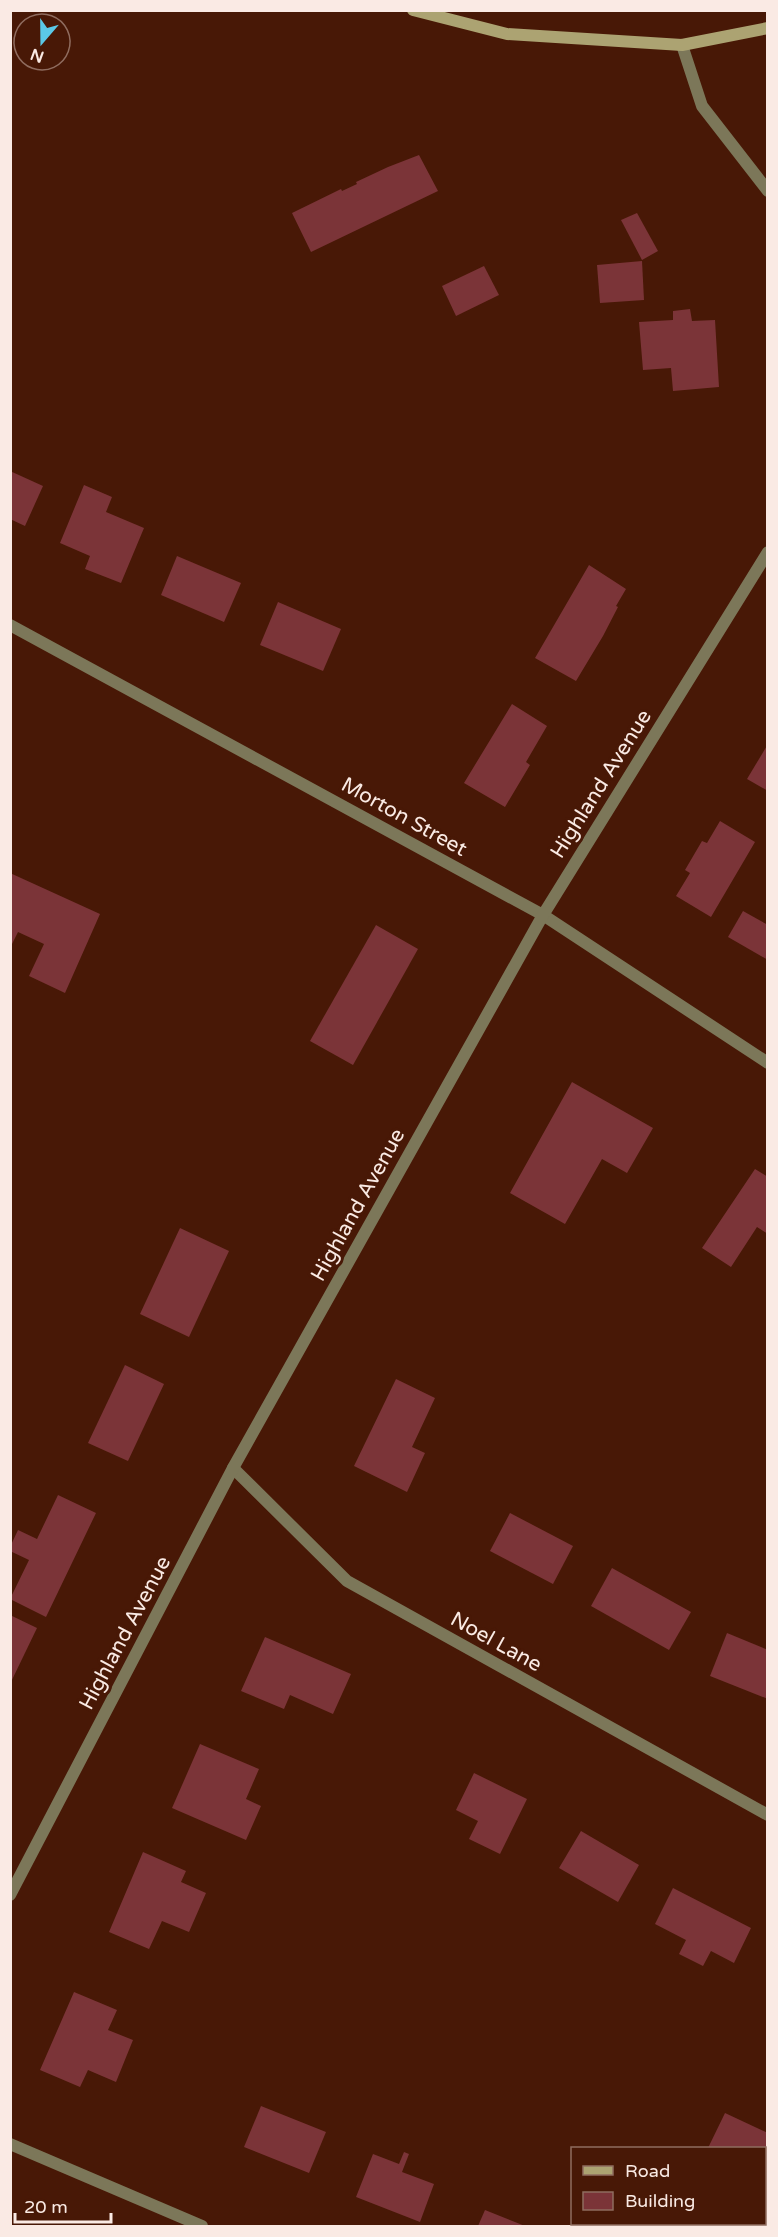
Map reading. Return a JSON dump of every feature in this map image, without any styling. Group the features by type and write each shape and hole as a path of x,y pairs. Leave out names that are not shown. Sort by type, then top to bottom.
{"street":[{"path":"413,10 507,34 682,45 768,28"},
{"path":"682,45 702,106 768,191"},
{"name":"Highland Avenue","path":"10,1894 233,1468 543,915 768,552"},
{"name":"Morton Street","path":"10,625 543,915 768,1063"},
{"name":"Noel Lane","path":"233,1468 346,1581 768,1815"},
{"path":"10,2144 202,2226"}],"building":[{"path":"419,155 438,191 311,252 292,213 341,189 342,191 357,184 356,182 388,167"},
{"path":"637,213 658,251 642,260 621,220"},
{"path":"642,261 644,300 600,303 597,265"},
{"path":"484,266 499,295 456,316 442,286"},
{"path":"690,309 692,321 715,320 719,387 673,391 671,368 643,370 639,322 673,320 673,311"},
{"path":"10,471 43,486 25,526 10,519"},
{"path":"84,485 112,497 106,512 144,528 121,583 85,569 90,556 60,543"},
{"path":"177,556 241,583 224,622 161,595"},
{"path":"589,565 626,589 603,636 576,681 535,658"},
{"path":"278,602 341,629 323,671 260,645"},
{"path":"512,704 547,726 526,762 530,765 505,807 464,783"},
{"path":"768,744 768,791 747,779"},
{"path":"720,821 755,842 711,917 676,896 690,873 685,870 702,841 707,843"},
{"path":"10,873 100,914 65,993 29,976 44,944 18,932 10,948"},
{"path":"743,911 768,925 768,960 728,937"},
{"path":"376,925 418,949 353,1065 310,1041"},
{"path":"572,1082 653,1128 627,1173 602,1159 565,1224 510,1193"},
{"path":"755,1169 768,1177 768,1234 757,1227 731,1267 702,1248"},
{"path":"180,1228 229,1251 189,1337 140,1314"},
{"path":"125,1365 164,1384 128,1461 88,1443"},
{"path":"396,1379 435,1398 412,1447 425,1453 407,1492 354,1466"},
{"path":"58,1495 96,1513 46,1617 10,1599 29,1560 10,1551 10,1547 18,1530 37,1539"},
{"path":"510,1513 573,1546 553,1584 490,1551"},
{"path":"612,1568 691,1612 669,1650 591,1606"},
{"path":"10,1615 37,1628 10,1684"},
{"path":"727,1633 768,1650 768,1699 710,1676"},
{"path":"265,1637 351,1674 333,1714 290,1695 284,1709 241,1691"},
{"path":"200,1744 259,1769 246,1799 261,1806 246,1840 172,1808"},
{"path":"474,1773 527,1799 500,1854 469,1839 478,1821 456,1810"},
{"path":"581,1831 639,1865 618,1902 559,1868"},
{"path":"143,1852 186,1871 181,1882 206,1893 189,1932 162,1921 149,1949 109,1932"},
{"path":"673,1888 751,1928 734,1963 711,1951 703,1966 679,1954 686,1940 655,1924"},
{"path":"74,1992 117,2010 108,2030 133,2040 116,2082 88,2070 80,2087 40,2070"},
{"path":"261,2106 326,2132 309,2173 244,2147"},
{"path":"725,2113 768,2133 768,2167 766,2170 766,2147 708,2147"},
{"path":"404,2152 409,2154 402,2172 434,2184 420,2222 356,2197 373,2154 399,2164"},
{"path":"485,2210 525,2226 478,2226"}]}
